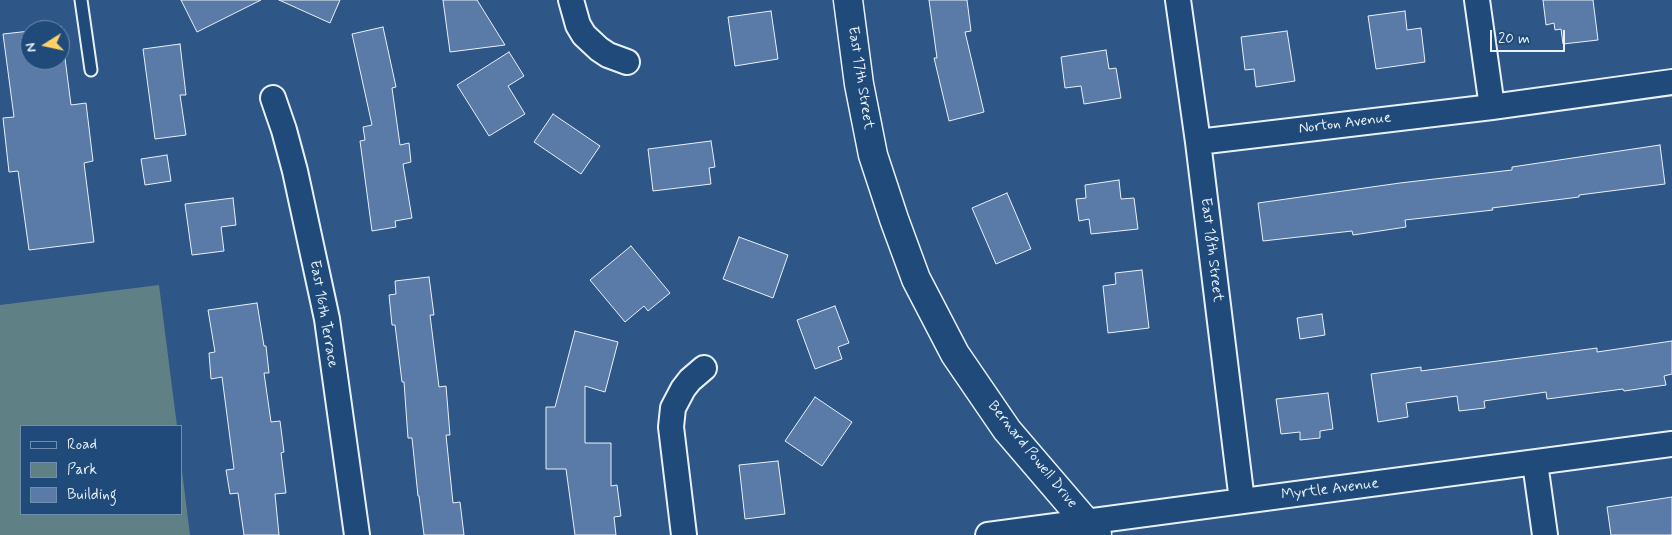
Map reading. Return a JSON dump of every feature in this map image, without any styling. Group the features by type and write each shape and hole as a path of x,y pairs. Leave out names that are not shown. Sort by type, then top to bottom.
{"street":[{"path":"571,0 578,25 584,35 604,52 627,62"},
{"name":"East 17th Street","path":"848,0 859,84 873,155"},
{"name":"East 18th Street","path":"1178,0 1198,142 1242,501"},
{"path":"1477,0 1492,107"},
{"name":"Norton Avenue","path":"1198,142 1492,107 1672,82"},
{"name":"East 16th Terrace","path":"273,98 295,172 327,319 357,535"},
{"name":"Bernard Powell Drive","path":"873,155 916,279 955,354 1007,430 1092,529"},
{"path":"684,535 671,427 673,408 683,388 704,368"},
{"name":"Myrtle Avenue","path":"988,535 1092,529 1242,501 1672,444"},
{"path":"1535,463 1545,535"}],"lane":[{"path":"81,0 91,70"}],"green space":[{"path":"159,285 177,425 20,425 20,515 182,515 182,471 190,535 0,535 0,305"}],"building":[{"path":"181,0 261,0 197,32"},
{"path":"279,0 340,0 330,23"},
{"path":"443,0 477,0 505,45 450,52"},
{"path":"929,0 967,0 971,31 965,32 984,112 949,121 934,58 937,58"},
{"path":"1543,0 1593,0 1598,40 1563,44 1561,29 1555,30 1554,23 1546,25"},
{"path":"771,11 778,59 735,66 728,17"},
{"path":"1405,11 1407,30 1421,28 1425,62 1376,69 1368,16"},
{"path":"383,27 396,87 392,88 400,145 409,143 411,162 403,164 412,218 395,221 396,227 372,231 360,141 365,140 363,127 372,125 352,34"},
{"path":"1287,31 1295,81 1256,87 1254,69 1245,70 1241,37"},
{"path":"20,32 20,70 67,70 71,105 86,103 93,161 84,163 94,242 29,250 18,171 9,172 3,118 14,117 3,34"},
{"path":"180,44 186,95 180,95 186,135 155,139 143,49"},
{"path":"1106,50 1109,69 1116,68 1121,98 1084,104 1081,86 1065,88 1061,57"},
{"path":"509,52 524,76 508,86 525,114 489,136 457,85"},
{"path":"553,114 600,146 581,174 534,142"},
{"path":"711,141 715,167 709,168 711,184 653,191 648,149"},
{"path":"1660,145 1665,184 1492,208 1493,210 1405,220 1406,227 1353,235 1352,231 1263,241 1258,203 1400,183 1512,170 1512,167"},
{"path":"167,155 171,181 145,185 141,159"},
{"path":"1119,180 1121,199 1134,198 1138,229 1091,234 1089,219 1079,221 1076,199 1086,198 1085,185"},
{"path":"1007,193 1031,249 996,264 972,208"},
{"path":"233,198 236,225 221,227 224,251 192,255 185,204"},
{"path":"739,237 788,255 773,298 723,279"},
{"path":"631,246 670,293 648,311 644,306 625,322 590,280"},
{"path":"1142,270 1149,328 1108,333 1103,286 1116,284 1115,273"},
{"path":"429,277 434,315 430,315 439,387 446,386 450,435 446,435 453,503 460,502 464,535 424,535 412,438 408,438 404,382 402,382 395,325 392,325 389,295 396,294 395,281"},
{"path":"257,303 264,346 266,346 269,373 264,373 271,422 280,421 284,452 281,453 286,493 275,494 279,535 244,535 238,493 230,494 226,470 234,469 222,377 211,379 209,353 215,352 208,310"},
{"path":"835,306 849,343 838,347 842,359 815,369 797,320"},
{"path":"1322,314 1325,335 1300,339 1297,318"},
{"path":"575,331 618,342 605,392 585,386 585,443 611,443 611,486 617,485 621,516 614,517 616,535 575,535 566,469 546,469 546,407 555,407"},
{"path":"1672,341 1672,374 1664,376 1666,385 1547,399 1546,392 1484,401 1485,408 1459,411 1457,396 1406,403 1408,417 1378,422 1371,374 1421,367 1421,371 1597,348 1597,352"},
{"path":"1328,393 1333,429 1320,431 1320,438 1300,440 1300,432 1281,434 1276,399"},
{"path":"815,397 852,422 822,466 785,441"},
{"path":"778,461 785,514 745,519 739,465"},
{"path":"1672,497 1672,535 1611,535 1607,507"}]}
